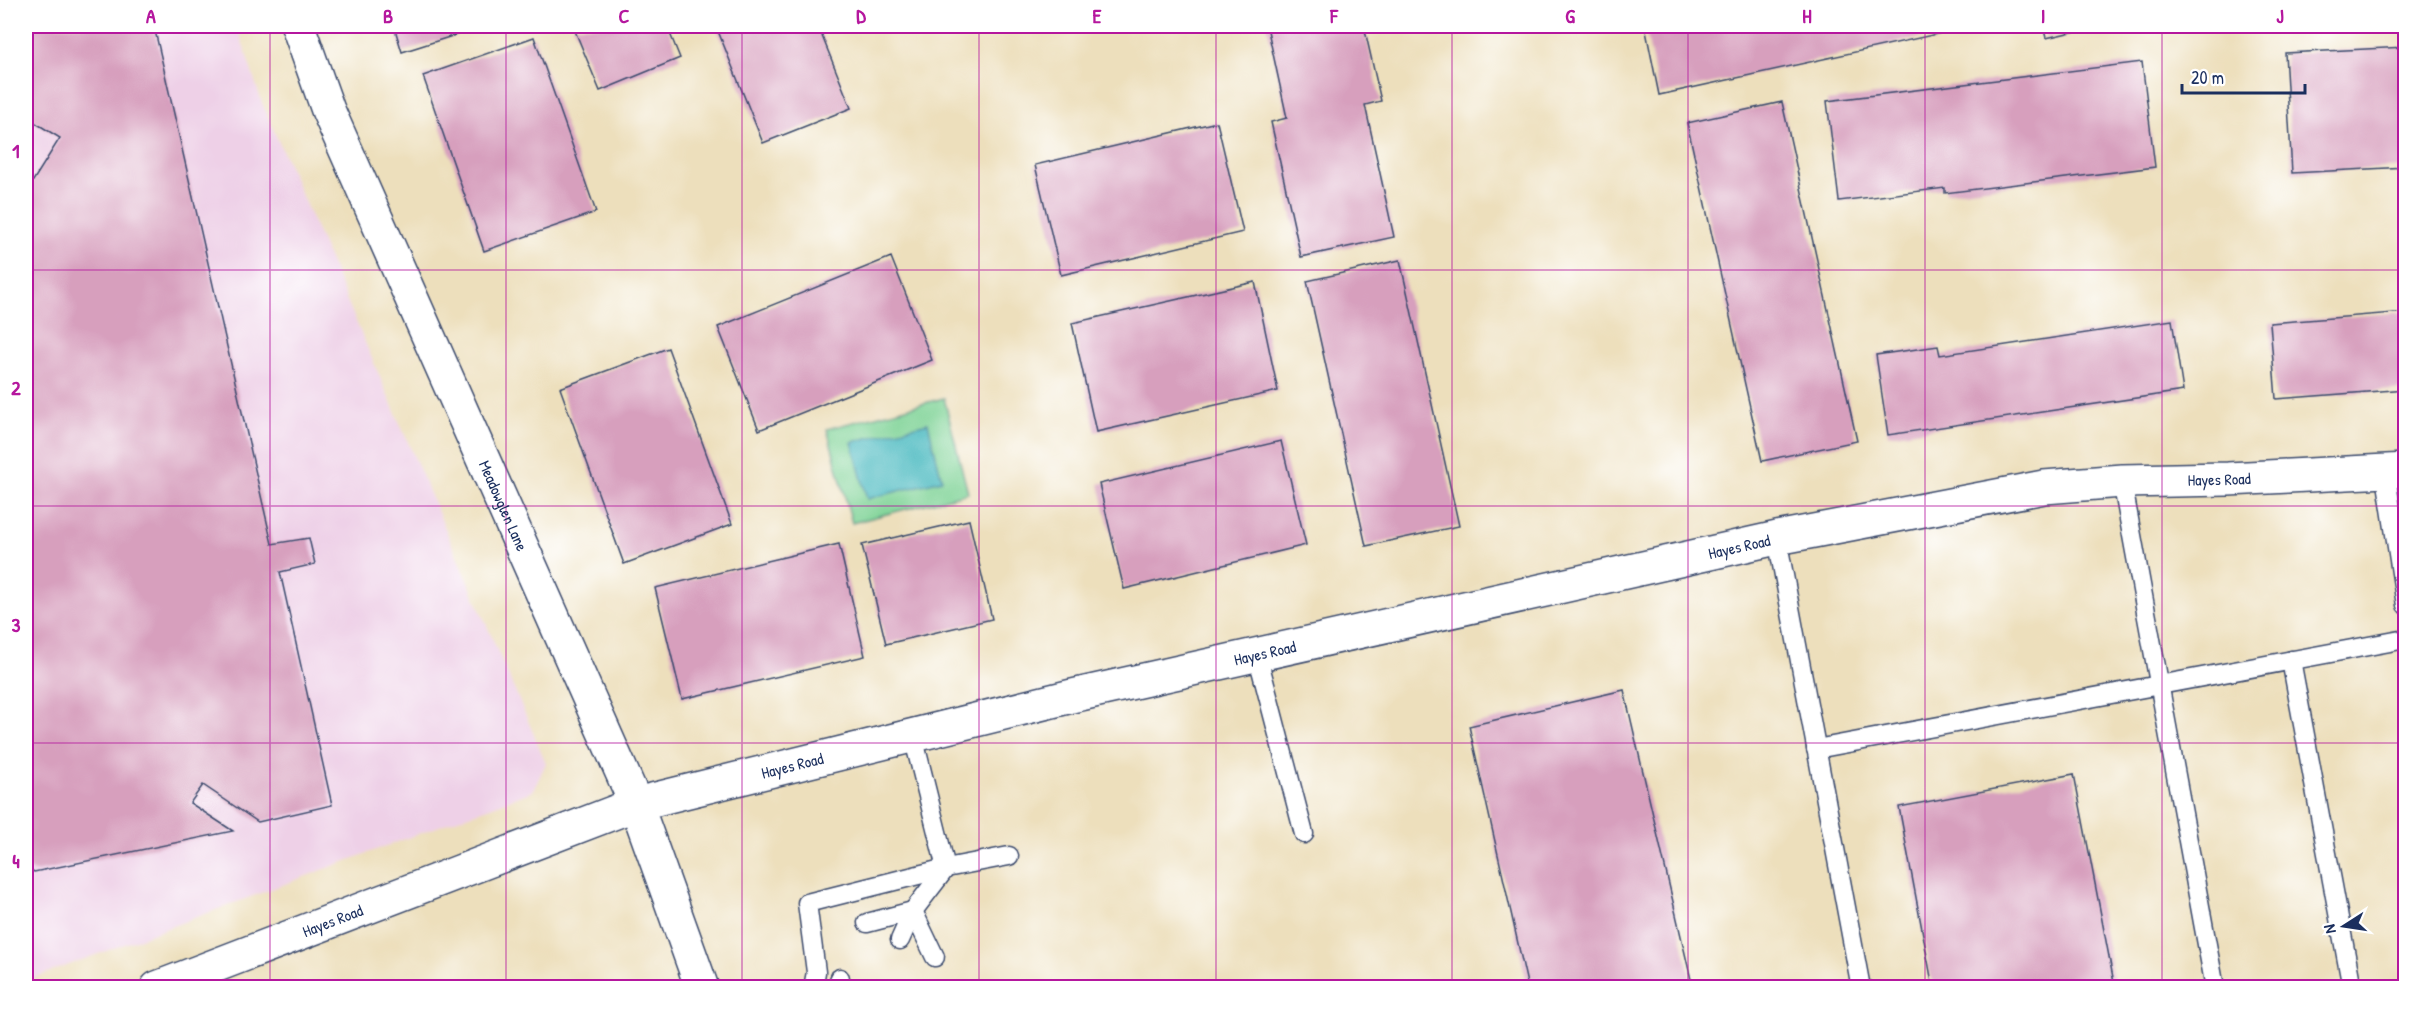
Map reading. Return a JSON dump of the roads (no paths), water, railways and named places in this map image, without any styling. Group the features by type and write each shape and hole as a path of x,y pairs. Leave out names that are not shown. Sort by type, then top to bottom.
{"street":[{"name":"Meadowglen Lane","path":"298,26 328,110 636,804 702,987"},
{"name":"Hayes Road","path":"157,987 636,804 1257,654 1777,538 2044,487 2122,481 2228,479 2395,470"}],"lane":[{"path":"2395,470 2406,605"},
{"path":"2122,481 2215,987"},
{"path":"1777,538 1861,987"},
{"path":"1816,749 2406,639"},
{"path":"1257,654 1304,834"},
{"path":"2291,660 2352,987"},
{"path":"913,736 946,868"},
{"path":"813,987 816,972 807,903 946,868 1009,856"},
{"path":"900,940 913,911 946,868"},
{"path":"867,924 913,911"},
{"path":"913,911 935,957"}],"water":[{"path":"928,423 942,480 867,499 852,442"}]}
